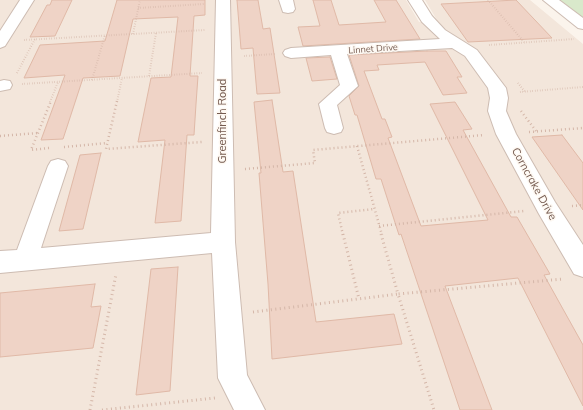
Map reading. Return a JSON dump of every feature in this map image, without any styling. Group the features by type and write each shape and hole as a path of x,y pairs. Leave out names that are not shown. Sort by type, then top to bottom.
{"street":[{"path":"1,42 27,0"},
{"path":"415,0 427,19 440,33 455,43"},
{"path":"550,0 583,25"},
{"name":"Greenfinch Road","path":"223,2 223,242 233,378 246,402"},
{"name":"Linnet Drive","path":"291,53 455,43"},
{"name":"Corncrake Drive","path":"455,43 471,53 497,88 499,98 497,110 506,134 547,208 575,272"},
{"path":"334,128 328,104 349,86 338,51"},
{"path":"25,260 58,154"},
{"path":"0,262 223,242"}],"path":[{"path":"133,34 140,0"},
{"path":"488,0 524,42"},
{"path":"138,8 223,2"},
{"path":"1,42 223,29"},
{"path":"149,76 156,33"},
{"path":"92,80 105,36"},
{"path":"455,43 489,45 575,39"},
{"path":"2,86 149,76 291,53"},
{"path":"122,78 106,149 223,140"},
{"path":"58,82 31,150 58,154 107,143"},
{"path":"519,92 583,87"},
{"path":"223,171 315,163 313,150 583,128"},
{"path":"0,136 38,133"},
{"path":"357,146 398,294 434,410"},
{"path":"379,226 583,205"},
{"path":"358,299 338,213 374,209"},
{"path":"90,410 120,252"},
{"path":"228,315 575,272"},
{"path":"102,410 246,402"}],"shaded area":[{"path":"0,0 406,0 419,22 437,20 425,0 530,0 583,44 583,410 0,410"}],"green space":[{"path":"559,0 583,0 583,18"}],"building":[{"path":"52,0 72,0 55,36 30,37 47,5 50,5"},
{"path":"117,0 205,0 205,15 194,16 190,76 198,76 194,135 187,135 181,221 155,223 165,140 138,142 151,78 171,77 178,17 133,19 120,76 83,78 63,139 41,140 65,75 24,78 40,45 105,41"},
{"path":"237,0 258,0 263,29 270,28 280,93 257,94 253,48 241,49"},
{"path":"313,0 331,0 339,25 386,22 374,0 396,0 420,39 303,46 298,27 320,26"},
{"path":"516,0 552,38 468,42 441,4"},
{"path":"446,51 462,77 457,77 467,93 443,95 425,62 377,65 379,70 364,71 382,119 385,119 392,137 388,138 421,226 488,220 430,104 455,102 472,129 463,130 511,217 517,217 550,274 544,275 583,345 583,406 518,278 445,286 492,410 460,410 401,234 399,235 381,179 376,179 357,115 355,115 349,96 359,86 349,55"},
{"path":"330,57 337,79 312,81 306,58"},
{"path":"272,100 283,172 293,171 316,322 394,314 402,344 272,359 268,284 259,173 261,173 254,102"},
{"path":"562,135 583,163 583,210 532,137"},
{"path":"101,153 83,229 59,231 80,155"},
{"path":"178,267 170,391 136,395 151,269"},
{"path":"95,284 91,307 101,306 93,348 0,357 0,293"}]}
